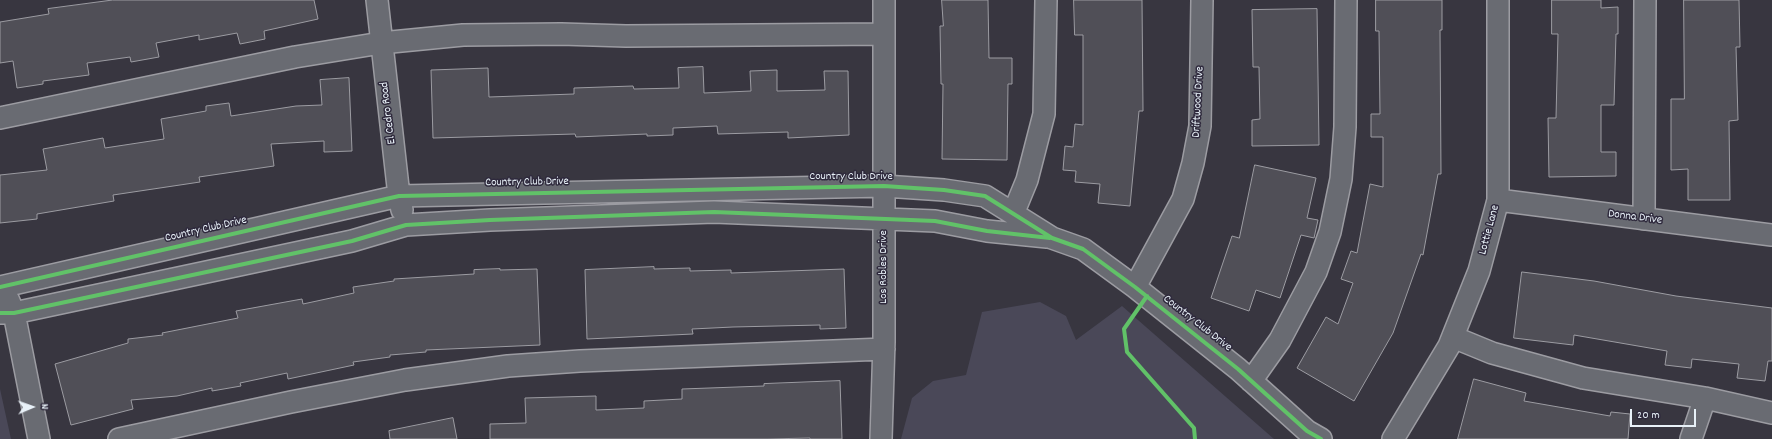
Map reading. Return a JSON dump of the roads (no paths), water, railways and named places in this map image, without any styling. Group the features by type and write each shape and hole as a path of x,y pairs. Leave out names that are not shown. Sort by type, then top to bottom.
{"street":[{"name":"El Cedro Road","path":"377,0 399,196 406,225"},
{"name":"Los Robles Drive","path":"882,439 884,349 884,0"},
{"path":"1013,214 1027,180 1044,114 1046,0"},
{"name":"Driftwood Drive","path":"1135,286 1182,199 1193,162 1200,126 1202,0"},
{"path":"1251,381 1280,340 1316,272 1330,232 1341,179 1345,127 1346,0"},
{"name":"Lottie Lane","path":"1393,439 1453,337 1479,271 1498,200 1498,0"},
{"path":"1644,219 1645,0"},
{"path":"0,118 295,57 381,43 463,35 560,34 626,36 884,34"},
{"name":"Country Club Drive","path":"2,287 399,196 884,186 944,190 985,196 1052,238 1083,249 1135,286 1251,381 1307,431 1321,439"},
{"name":"Donna Drive","path":"1498,200 1772,235"},
{"name":"Country Club Drive","path":"7,313 352,241 406,225 490,220 714,212 935,221 987,231 1052,238"},
{"path":"2,287 7,313 39,439"},
{"path":"1453,337 1492,353 1583,378 1705,398 1772,413"},
{"path":"119,439 291,402 405,380 508,366 580,361 884,349"},
{"path":"1691,439 1705,398"}]}
